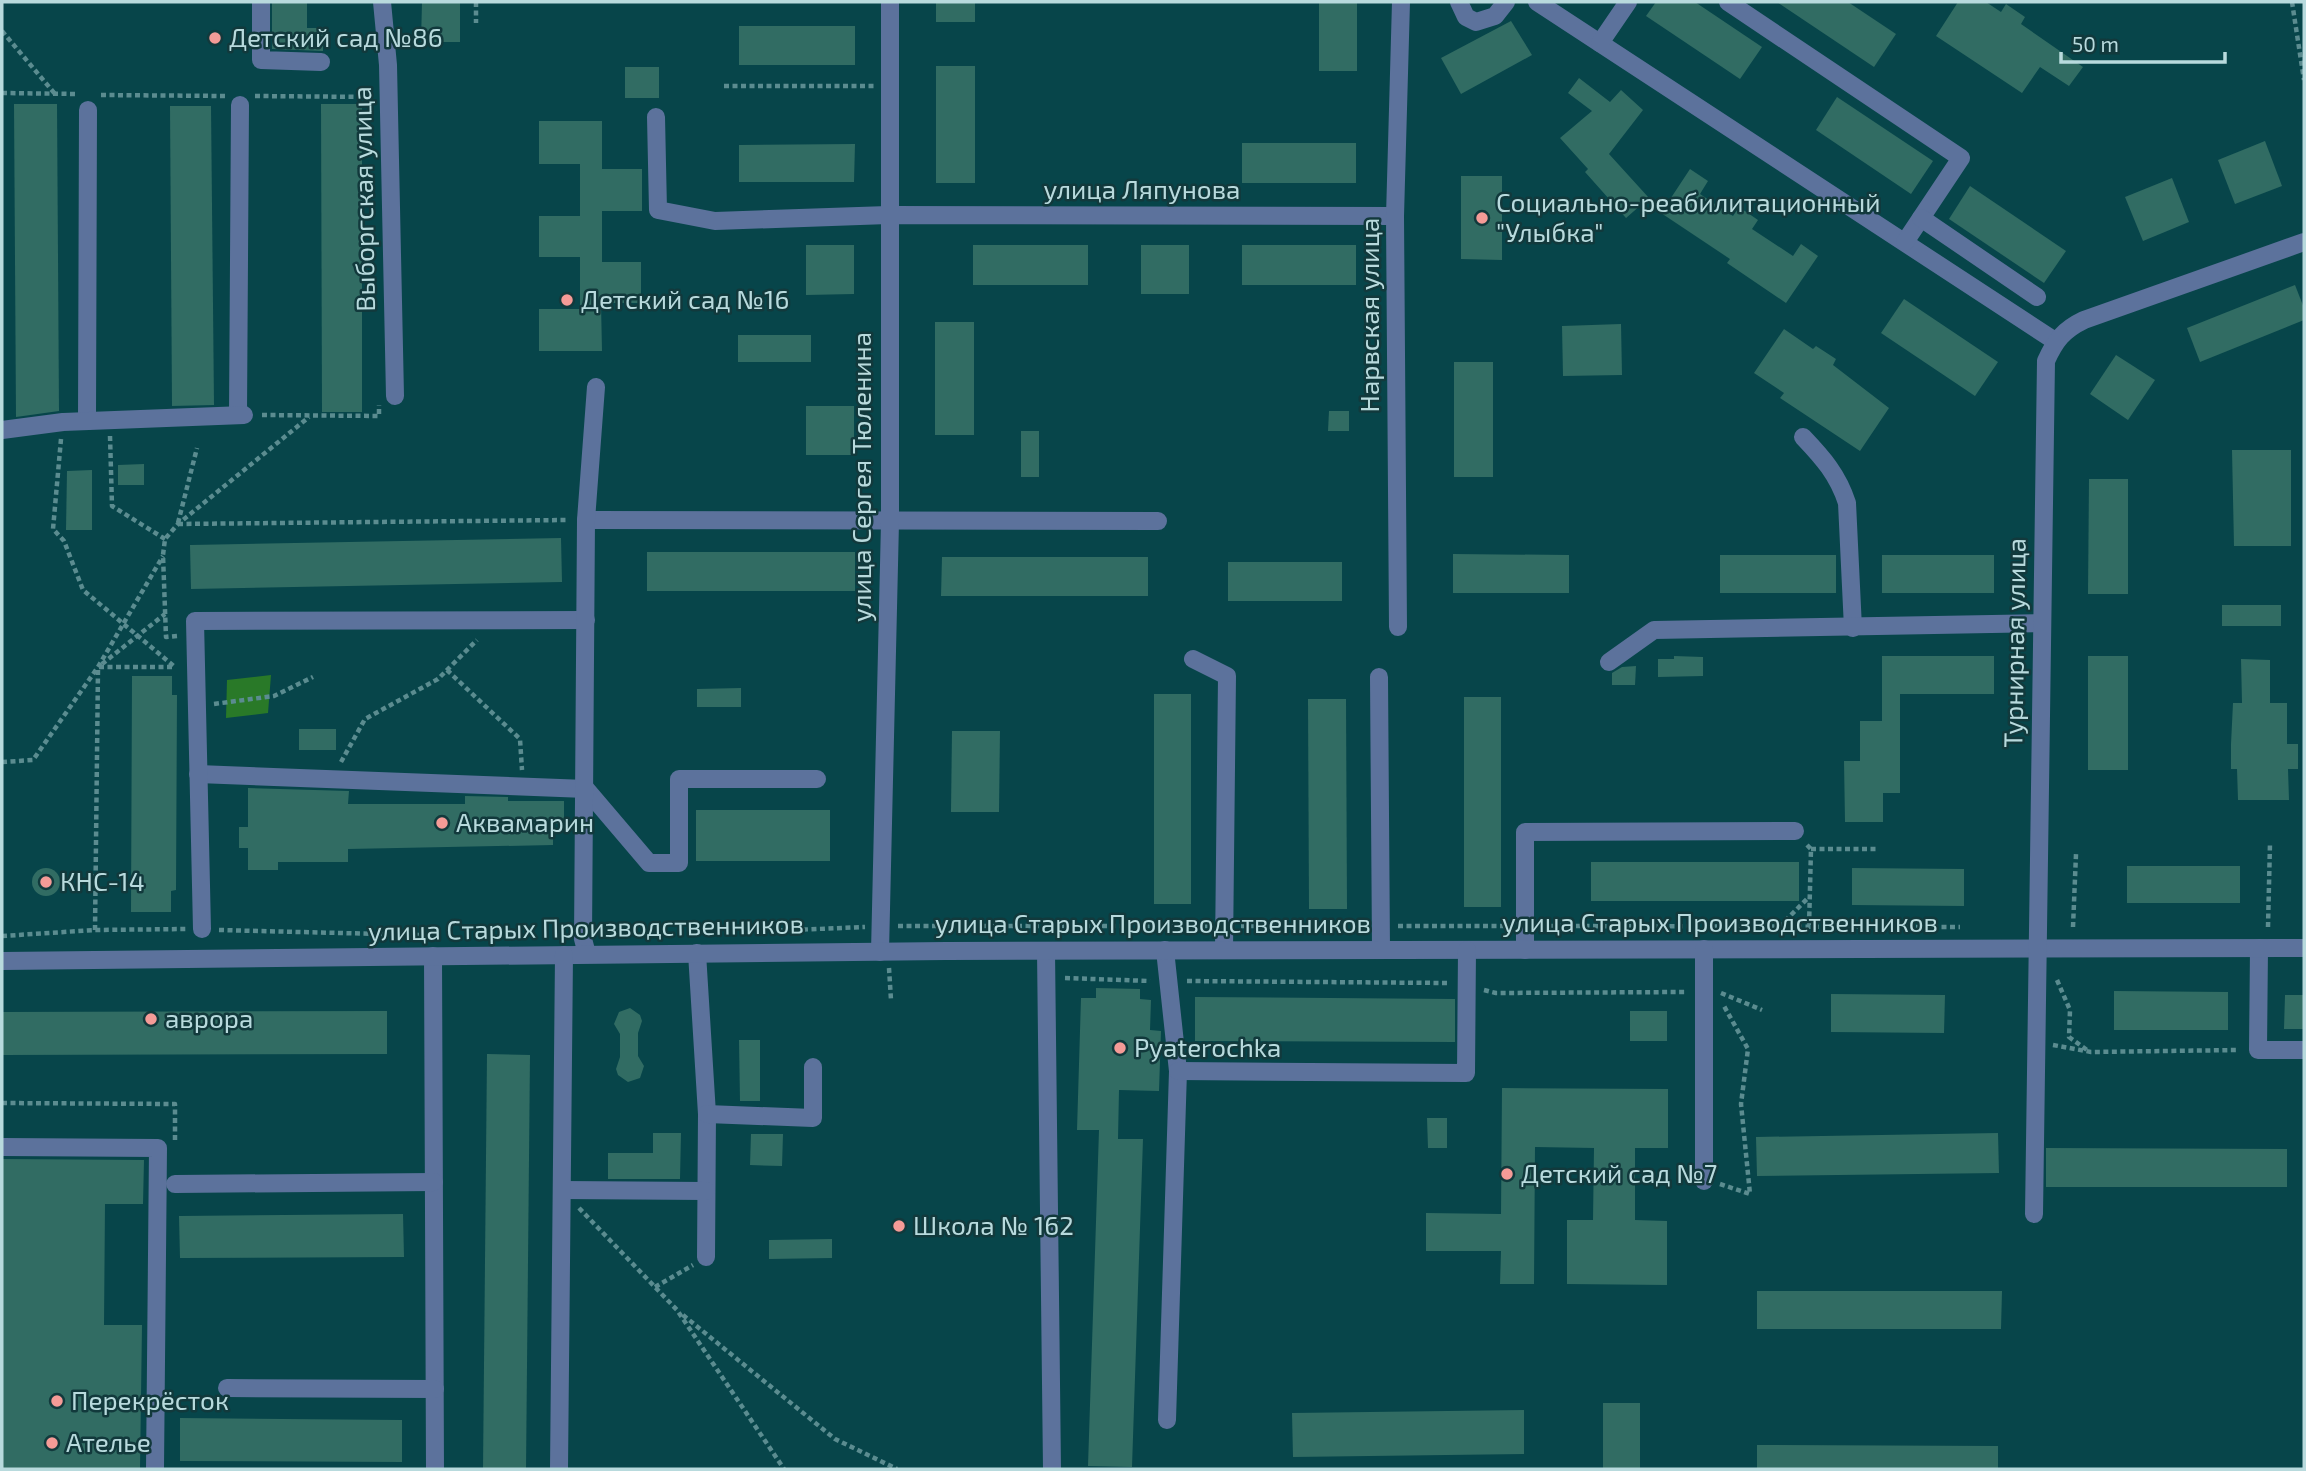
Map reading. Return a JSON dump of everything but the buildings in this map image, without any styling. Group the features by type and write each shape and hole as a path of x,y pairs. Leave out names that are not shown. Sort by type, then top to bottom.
{"street":[{"path":"261,2 261,60 321,61"},
{"name":"Выборгская улица","path":"382,2 388,65 395,396"},
{"name":"улица Сергея Тюленина","path":"880,952 890,522 890,2"},
{"name":"Нарвская улица","path":"1398,627 1395,216 1401,2"},
{"path":"1459,2 1466,17 1476,22 1495,16 1506,2"},
{"path":"1537,2 2055,341 2069,327 2084,320 2304,242"},
{"path":"1600,43 1628,2"},
{"path":"1728,2 1961,158 1905,242"},
{"path":"2,430 63,422 241,415 244,99"},
{"path":"87,421 88,110"},
{"name":"улица Ляпунова","path":"656,117 658,211 715,221 888,215 1395,216"},
{"path":"1921,218 2037,296"},
{"name":"Турнирная улица","path":"2034,1213 2036,1042 2043,949 2041,623 2046,361 2055,341"},
{"path":"587,954 583,939 586,520 596,387"},
{"path":"1803,437 1828,462 1841,484 1847,503 1853,628"},
{"path":"586,520 1158,521"},
{"path":"202,929 195,621 586,620"},
{"path":"1609,662 1654,630 2041,623"},
{"path":"1193,659 1227,676 1224,950"},
{"path":"1379,677 1381,950"},
{"path":"198,774 586,789 649,863 679,863 679,779 817,779"},
{"path":"1525,950 1525,832 1795,831"},
{"path":"2259,948 2258,1050 2304,1050"},
{"name":"улица Старых Производственников","path":"2,961 1045,950 2304,948"},
{"path":"1703,1181 1712,992 1704,949"},
{"path":"1045,950 1052,1469"},
{"path":"1165,950 1178,1071 1167,1420"},
{"path":"1178,1071 1466,1073 1467,950"},
{"path":"697,953 707,1114 705,1257"},
{"path":"559,1469 564,955"},
{"path":"433,956 435,1469"},
{"path":"707,1114 813,1118 813,1067"},
{"path":"2,1147 158,1148 155,1469"},
{"path":"175,1184 434,1182"},
{"path":"562,1190 706,1191"},
{"path":"227,1388 435,1389"}],"path":[{"path":"476,2 476,23"},
{"path":"2292,2 2304,80"},
{"path":"2,31 55,94"},
{"path":"724,86 889,86"},
{"path":"2,93 244,99 377,97"},
{"path":"241,415 379,416"},
{"path":"180,636 166,637 163,555 165,539 178,524 310,416"},
{"path":"110,420 112,506 165,539"},
{"path":"63,422 53,529 64,541 83,590 178,667 98,667"},
{"path":"178,524 197,448"},
{"path":"178,524 586,520"},
{"path":"2,762 33,760 98,667 163,555"},
{"path":"98,667 165,614"},
{"path":"331,779 365,719 438,679 498,620"},
{"path":"95,930 98,667"},
{"path":"447,670 520,739 523,786"},
{"path":"197,706 274,696 313,677"},
{"path":"1795,831 1811,849 1809,927"},
{"path":"2268,927 2270,843"},
{"path":"1811,849 1876,849"},
{"path":"2073,927 2076,854"},
{"path":"1779,927 1810,896"},
{"path":"2043,949 2070,1010 2069,1037 2091,1052"},
{"path":"880,952 890,971 891,1000"},
{"path":"877,971 890,971"},
{"path":"1046,971 1072,981 1450,983 1496,993 1712,992 1762,1010"},
{"path":"1703,1181 1749,1194 1741,1104 1748,1049 1738,1028 1712,992"},
{"path":"2036,1042 2091,1052 2258,1050"},
{"path":"562,1190 677,1310 785,1469"},
{"path":"656,1287 705,1257"},
{"path":"677,1310 835,1439 897,1469"}],"green space":[{"path":"271,675 268,713 226,718 227,680"}],"place":[{"name":"Детский сад №86","path":"215,38"},
{"name":"Социально-реабилитационный \"Улыбка\"","path":"1482,218"},
{"name":"Детский сад №16","path":"567,300"},
{"name":"Аквамарин","path":"442,823"},
{"name":"КНС-14","path":"46,882"},
{"name":"аврора","path":"151,1019"},
{"name":"Pyaterochka","path":"1120,1048"},
{"name":"Детский сад №7","path":"1507,1174"},
{"name":"Школа № 162","path":"899,1226"},
{"name":"Перекрёсток","path":"57,1401"},
{"name":"Ателье","path":"52,1443"}]}
